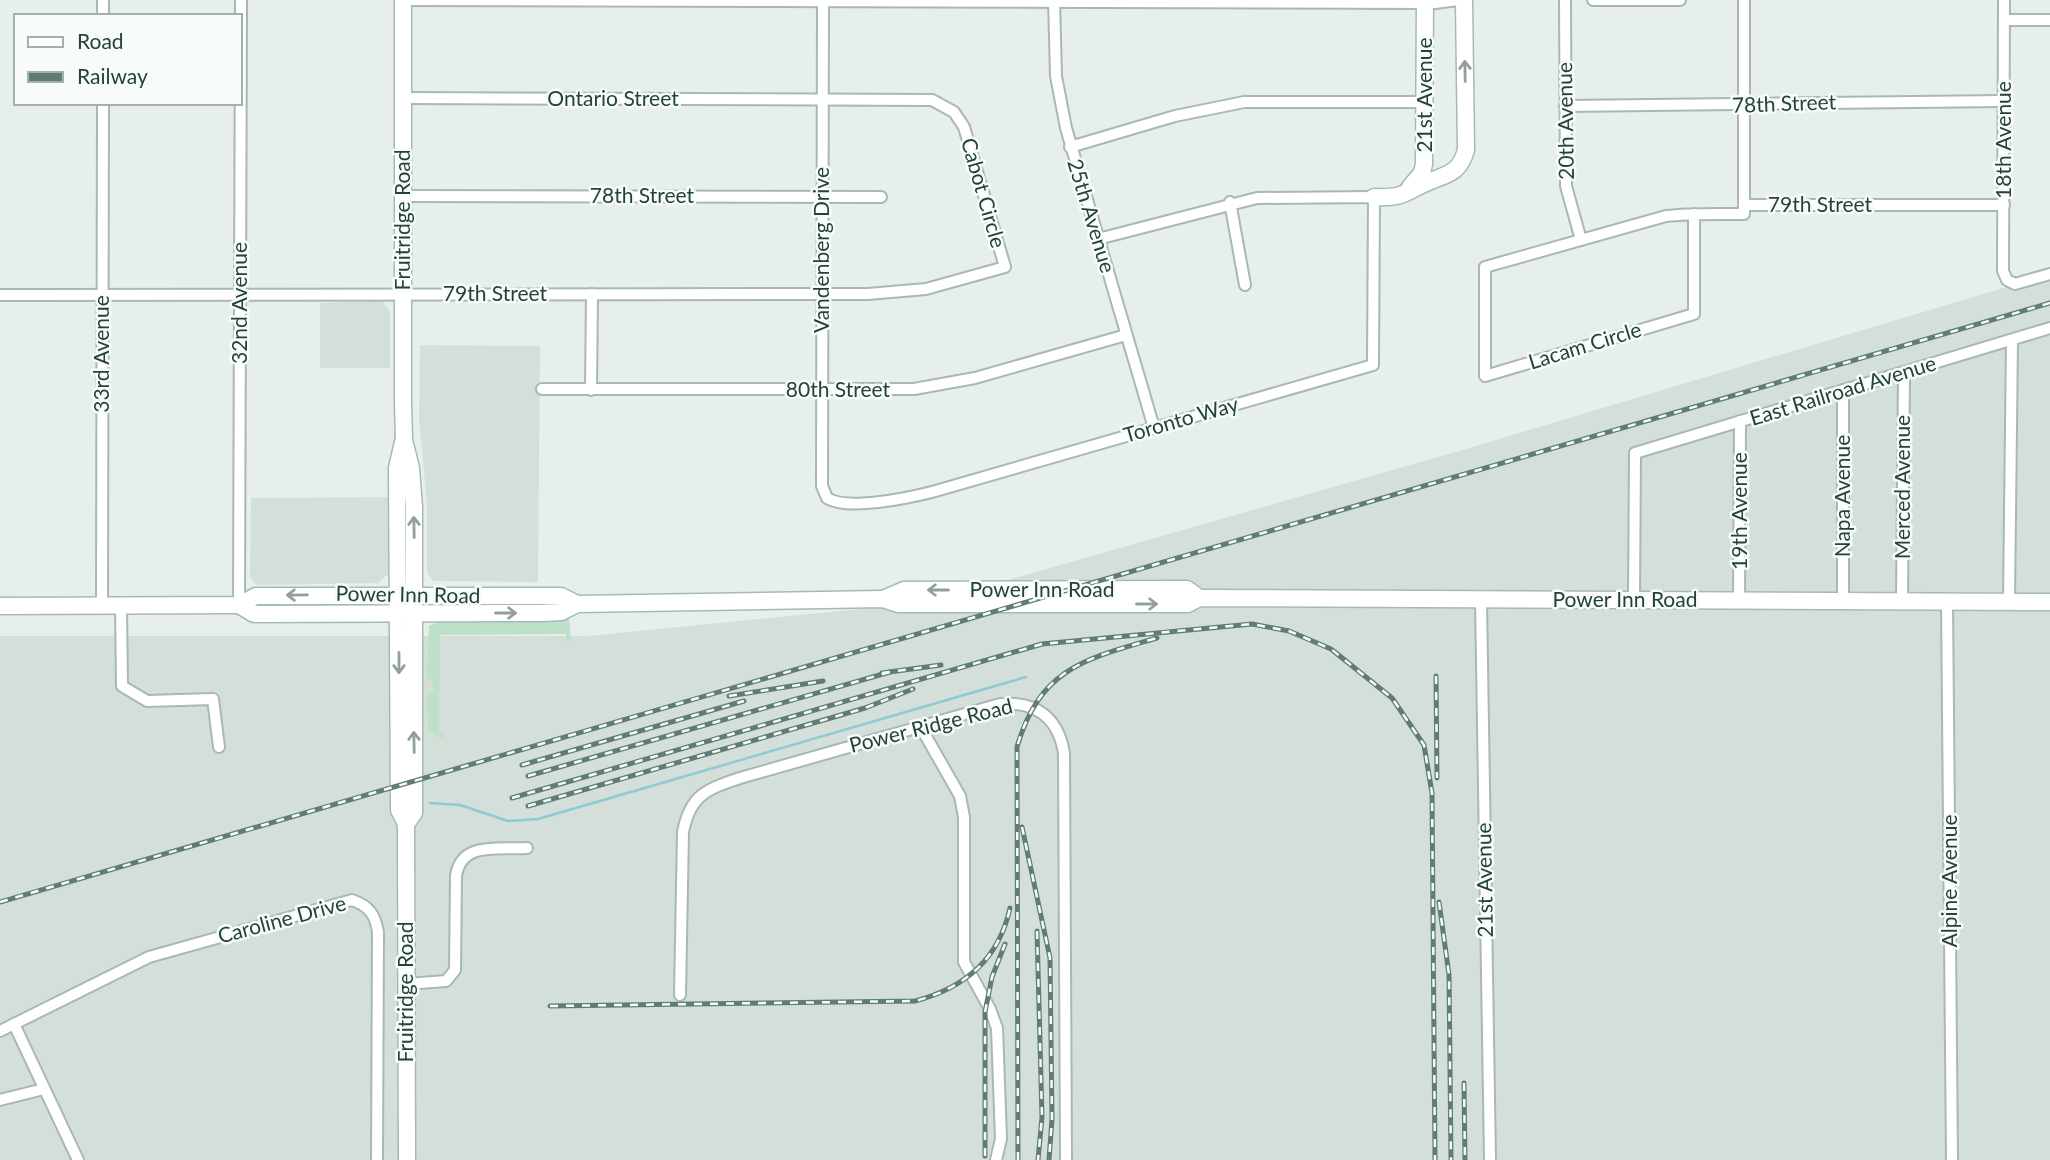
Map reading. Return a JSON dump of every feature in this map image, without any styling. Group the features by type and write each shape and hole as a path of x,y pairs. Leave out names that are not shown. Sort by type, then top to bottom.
{"main road":[{"name":"Fruitridge Road","path":"403,0 404,440 397,468 406,595 399,810 406,824 407,1160"},
{"name":"21st Avenue","path":"1459,167 1466,150 1464,0"},
{"name":"21st Avenue","path":"1397,196 1422,173 1425,139 1425,1"},
{"path":"1425,139 1437,166 1443,169 1459,167"},
{"path":"1374,197 1397,196 1452,174 1459,167"},
{"name":"Power Inn Road","path":"0,606 239,605 256,596 406,595 561,596 577,604"},
{"name":"Power Inn Road","path":"239,605 254,614 406,614 561,612 577,604 883,599 898,604 1188,604 1199,598 2050,601"}],"street":[{"path":"403,0 1458,0"},
{"name":"20th Avenue","path":"1565,0 1566,186 1581,240"},
{"path":"1593,0 1680,0"},
{"path":"1744,0 1744,205"},
{"name":"18th Avenue","path":"2004,0 2003,271 2007,280 2015,285 2050,274"},
{"name":"Vandenberg Drive","path":"823,1 822,486 827,499"},
{"name":"25th Avenue","path":"1054,1 1056,76 1070,147 1154,428"},
{"path":"2004,20 2050,20"},
{"name":"Ontario Street","path":"403,98 823,99"},
{"name":"Cabot Circle","path":"822,295 868,295 926,289 1005,267 964,127 954,112 940,103 925,100 823,99"},
{"name":"78th Street","path":"1565,106 2004,101"},
{"path":"1070,147 1175,116 1244,102 1425,102"},
{"name":"33rd Avenue","path":"102,606 103,105"},
{"name":"32nd Avenue","path":"239,605 241,105"},
{"name":"78th Street","path":"403,196 881,197"},
{"path":"1098,239 1230,202 1277,197 1374,197"},
{"name":"Toronto Way","path":"827,499 837,503 910,497 1373,365 1374,197"},
{"path":"1230,202 1245,285"},
{"name":"79th Street","path":"1485,267 1666,216 1744,214 1744,205 2004,205"},
{"name":"Lacam Circle","path":"1485,267 1485,376 1694,314 1694,214"},
{"path":"591,390 592,294"},
{"name":"79th Street","path":"0,295 822,295"},
{"name":"East Railroad Avenue","path":"1634,600 1635,453 2050,328"},
{"name":"80th Street","path":"542,389 891,390 944,385 1126,335"},
{"path":"2009,601 2012,340"},
{"name":"Merced Avenue","path":"1902,601 1904,372"},
{"name":"Napa Avenue","path":"1843,390 1843,601"},
{"name":"19th Avenue","path":"1739,601 1740,421"},
{"name":"21st Avenue","path":"1481,600 1490,1160"},
{"name":"Alpine Avenue","path":"1947,601 1952,1160"},
{"path":"121,606 122,687 147,701 213,699 219,747"},
{"name":"Power Ridge Road","path":"680,995 683,832 686,814 696,799 711,788 740,778 1000,704 1018,702 1044,713 1061,734 1064,753 1066,1160"},
{"path":"920,726 960,796 964,817 964,962 990,1009 999,1049 1001,1139 996,1160"},
{"path":"406,984 446,981 455,970 456,876 458,864 464,855 477,851 527,848"},
{"name":"Caroline Drive","path":"0,1031 149,957 352,900 366,905 376,917 378,932 377,1160"},
{"path":"15,1024 78,1160"},
{"path":"0,1100 44,1089"}],"shaded area":[{"path":"2050,274 2050,1160 0,1160 0,636 588,636 931,602 1459,451"},
{"path":"382,301 390,311 390,368 320,368 320,303"},
{"path":"420,345 540,346 538,582 433,581 427,572 427,503 419,419"},
{"path":"389,497 389,573 378,583 257,585 250,578 251,498"}],"green space":[{"path":"569,618 571,641 566,641 566,634 440,635 439,733 445,736 444,739 428,731 427,693 434,692 431,679 427,679 429,626 435,623"}],"waterway":[{"path":"430,803 460,805 508,821 538,819 1026,677"}],"railway":[{"path":"0,902 2050,303"},
{"path":"512,798 1042,644 1252,624 1289,631 1331,649 1392,698 1424,745 1432,793 1435,1160"},
{"path":"1018,1160 1017,747 1027,720 1052,683 1087,661 1157,638"},
{"path":"882,673 941,665"},
{"path":"528,776 890,672"},
{"path":"1436,676 1437,778"},
{"path":"729,696 823,681"},
{"path":"528,806 865,708 913,689"},
{"path":"522,765 744,701"},
{"path":"1022,827 1050,958 1052,1119 1049,1160"},
{"path":"1439,902 1449,975 1451,1160"},
{"path":"550,1006 915,1001 949,988 977,969 998,942 1010,908"},
{"path":"1037,931 1042,1117 1038,1160"},
{"path":"985,1156 985,1012 992,977 1005,944"},
{"path":"1464,1083 1465,1160"}]}
